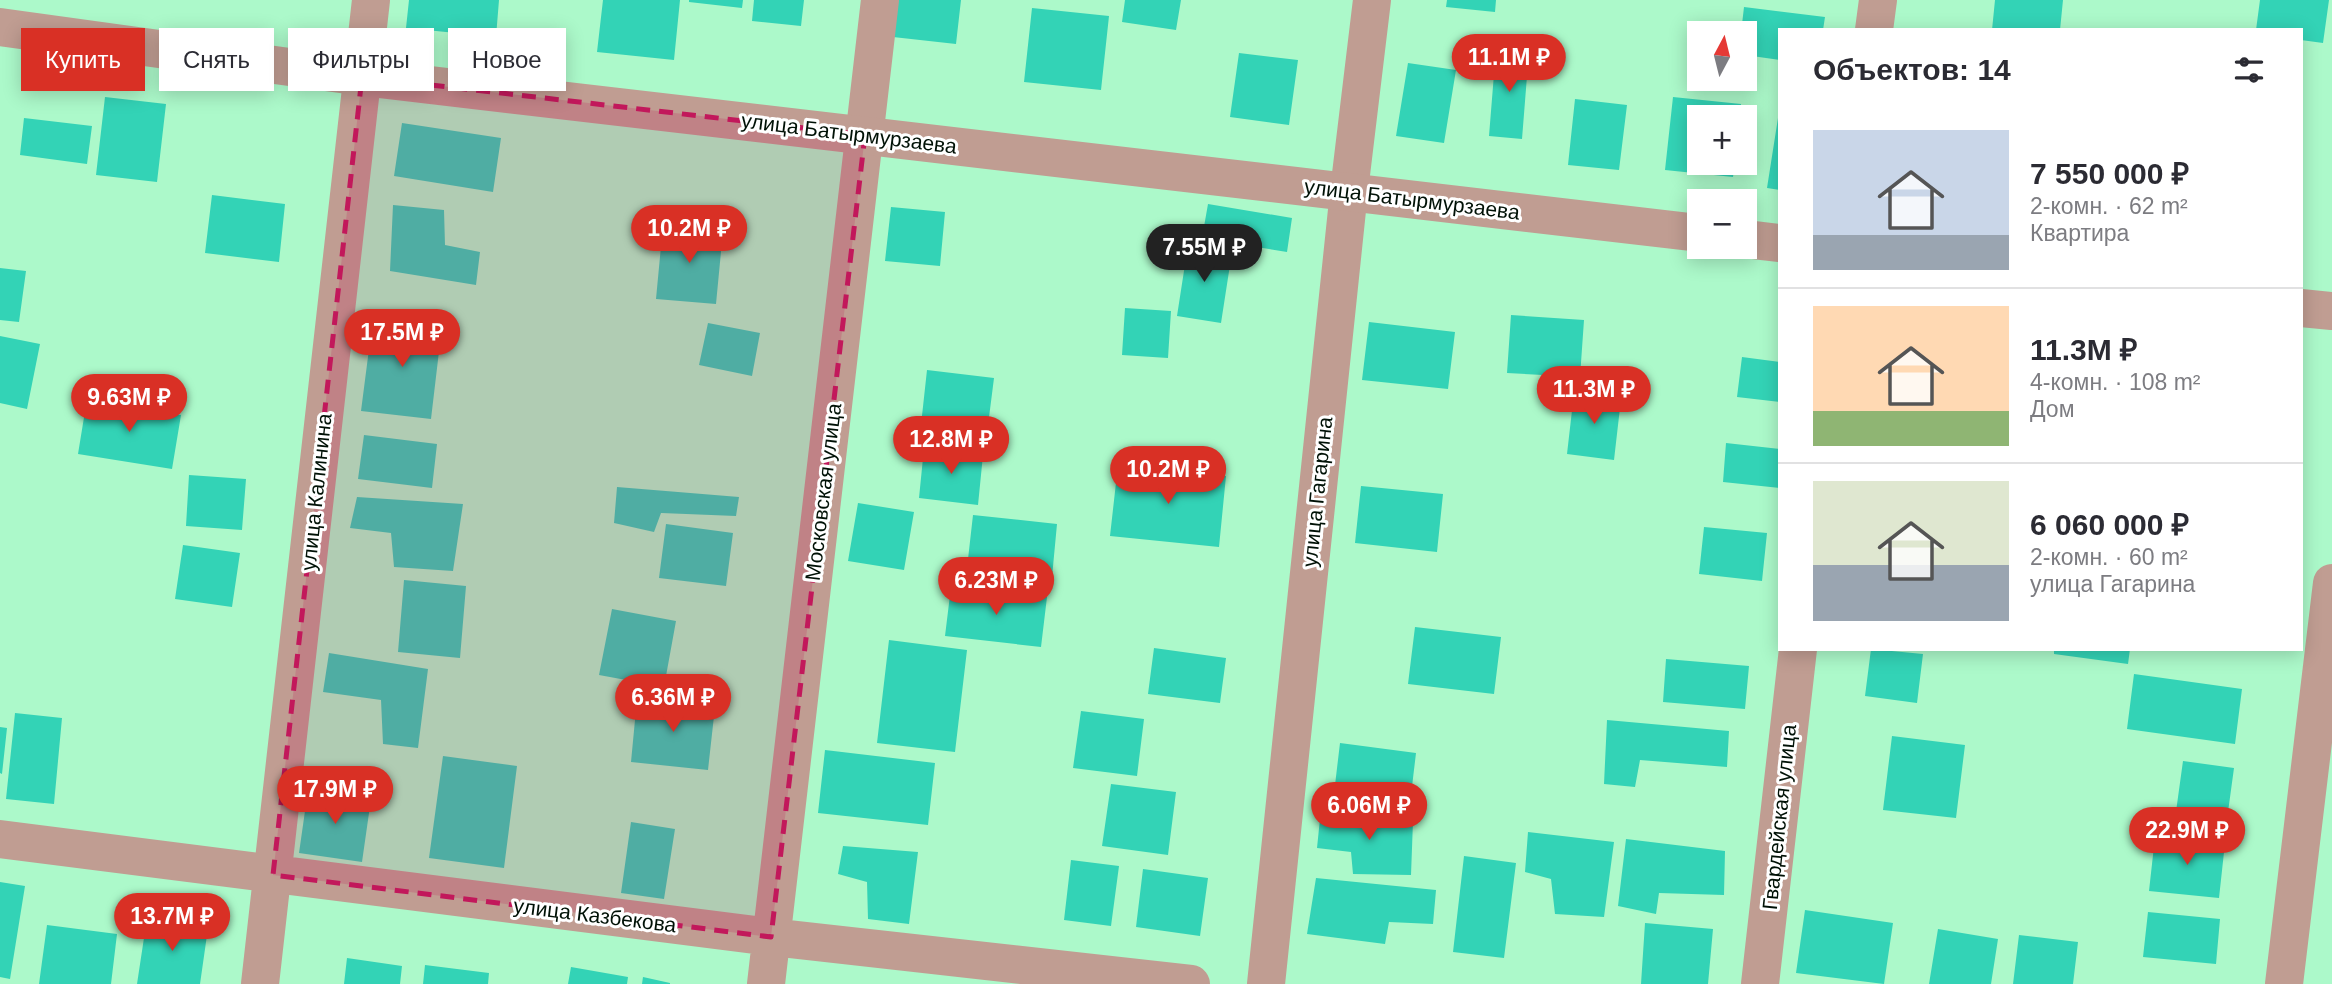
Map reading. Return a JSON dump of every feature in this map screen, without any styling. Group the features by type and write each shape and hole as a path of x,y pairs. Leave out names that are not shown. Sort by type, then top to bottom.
{"street":[{"name":"улица Калинина","path":"367,28 370,0"},
{"name":"Московская улица","path":"766,984 880,0"},
{"name":"улица Гагарина","path":"1266,984 1349,191 1373,0"},
{"path":"1874,28 1878,0"},
{"name":"улица Батырмурзаева","path":"0,27 288,67"},
{"name":"улица Батырмурзаева","path":"434,85 1687,232"},
{"name":"улица Калинина","path":"260,984 360,91"},
{"path":"1757,240 1778,243"},
{"path":"2303,308 2332,312"},
{"path":"2284,984 2332,583"},
{"name":"Гвардейская улица","path":"1760,984 1798,651"},
{"name":"улица Казбекова","path":"0,839 771,937 1191,984"}],"highlighted area":[{"path":"362,77 865,135 771,937 273,875"}],"building":[{"path":"409,0 499,0 497,28 448,28 448,32 434,31 434,28 406,28"},
{"path":"603,0 680,0 674,60 597,52"},
{"path":"689,0 743,0 742,8"},
{"path":"754,0 804,0 801,26 752,21"},
{"path":"897,0 961,0 956,44 893,37"},
{"path":"1125,0 1181,0 1176,30 1122,22"},
{"path":"1447,0 1496,0 1495,12 1446,7"},
{"path":"1995,0 2063,0 2060,28 1992,28"},
{"path":"2260,0 2329,0 2323,43 2303,40 2303,28 2256,28"},
{"path":"1744,7 1825,17 1823,28 1778,28 1778,60 1757,57 1757,21 1742,21"},
{"path":"1032,8 1109,16 1101,90 1024,82"},
{"path":"1496,49 1529,51 1522,139 1489,136"},
{"path":"1239,53 1298,60 1289,125 1230,117"},
{"path":"1408,63 1456,70 1444,143 1396,136"},
{"path":"105,97 166,104 157,182 96,175"},
{"path":"1673,97 1741,104 1687,105 1687,172 1665,170"},
{"path":"1575,99 1627,105 1619,170 1568,165"},
{"path":"24,118 92,126 87,164 20,155"},
{"path":"1778,118 1778,190 1767,188"},
{"path":"402,123 501,138 493,192 394,176"},
{"path":"212,195 285,204 279,262 205,253"},
{"path":"1208,204 1292,218 1287,252 1202,238"},
{"path":"393,205 444,210 445,245 480,252 476,285 390,271"},
{"path":"891,207 945,212 940,266 885,261"},
{"path":"663,225 723,231 716,304 656,299"},
{"path":"1188,245 1232,252 1221,323 1177,316"},
{"path":"0,268 26,271 19,322 0,320"},
{"path":"1125,308 1171,311 1168,358 1122,355"},
{"path":"1511,315 1584,320 1580,377 1507,373"},
{"path":"373,318 442,326 431,419 361,411"},
{"path":"1369,322 1455,332 1448,389 1362,380"},
{"path":"708,323 760,333 752,376 699,365"},
{"path":"0,336 40,344 27,409 0,403"},
{"path":"1742,357 1778,362 1778,402 1737,397"},
{"path":"927,370 994,378 986,441 920,434"},
{"path":"1574,393 1621,399 1614,460 1567,454"},
{"path":"87,399 181,415 172,469 78,454"},
{"path":"364,435 437,444 432,488 358,479"},
{"path":"1726,443 1778,449 1778,488 1723,482"},
{"path":"924,448 983,455 978,505 919,498"},
{"path":"1118,465 1226,476 1219,547 1110,536"},
{"path":"189,475 246,479 242,530 186,526"},
{"path":"1361,486 1443,494 1437,552 1355,543"},
{"path":"617,487 739,497 736,516 661,513 654,532 614,523"},
{"path":"357,497 463,504 453,571 394,567 391,533 350,528"},
{"path":"858,503 914,512 904,570 848,561"},
{"path":"973,515 1057,524 1052,577 967,568"},
{"path":"666,524 733,533 726,586 659,578"},
{"path":"1704,527 1767,533 1762,581 1699,574"},
{"path":"183,545 240,553 232,607 175,599"},
{"path":"404,580 466,586 460,658 398,652"},
{"path":"951,587 1047,597 1041,647 945,636"},
{"path":"612,609 676,621 664,687 599,675"},
{"path":"1415,627 1501,637 1494,694 1408,684"},
{"path":"889,640 967,650 955,752 877,743"},
{"path":"1154,648 1226,658 1220,703 1148,694"},
{"path":"1871,651 1923,654 1917,703 1865,696"},
{"path":"2054,651 2130,651 2128,664 2054,654"},
{"path":"329,653 428,669 418,748 383,744 381,700 323,692"},
{"path":"1666,659 1749,666 1745,709 1663,702"},
{"path":"2134,674 2242,689 2235,744 2127,729"},
{"path":"637,699 715,707 708,770 631,762"},
{"path":"1081,711 1144,719 1137,776 1073,768"},
{"path":"15,713 62,718 54,804 6,799"},
{"path":"1607,720 1729,731 1727,767 1640,760 1635,787 1604,784"},
{"path":"0,727 7,728 2,774 0,773"},
{"path":"1892,736 1965,745 1956,818 1883,810"},
{"path":"1340,743 1416,753 1411,795 1335,785"},
{"path":"825,750 935,763 928,825 818,813"},
{"path":"443,756 517,766 504,868 429,858"},
{"path":"2183,761 2234,768 2225,834 2174,826"},
{"path":"1111,784 1176,792 1168,855 1102,846"},
{"path":"308,790 371,799 362,862 299,853"},
{"path":"1321,809 1413,821 1411,875 1353,874 1351,852 1317,848"},
{"path":"631,822 675,829 664,899 621,893"},
{"path":"1528,832 1614,842 1604,917 1555,914 1551,879 1525,872"},
{"path":"2155,837 2225,843 2219,898 2149,891"},
{"path":"1626,839 1725,851 1724,895 1659,893 1656,914 1618,906"},
{"path":"843,846 918,852 909,924 868,919 867,882 838,874"},
{"path":"1464,856 1516,863 1504,958 1453,952"},
{"path":"1071,860 1119,866 1111,926 1064,920"},
{"path":"1143,869 1208,878 1200,936 1136,927"},
{"path":"1316,878 1436,890 1433,924 1389,922 1385,944 1307,934"},
{"path":"0,882 25,886 10,979 0,977"},
{"path":"1805,910 1893,923 1884,984 1796,973"},
{"path":"2148,912 2220,919 2216,964 2143,957"},
{"path":"147,918 208,928 200,984 137,984"},
{"path":"1645,923 1713,929 1708,984 1641,984"},
{"path":"47,925 117,934 111,984 39,984"},
{"path":"1938,929 1998,939 1991,984 1929,984"},
{"path":"2019,935 2078,942 2073,984 2013,984"},
{"path":"347,958 402,966 400,984 344,984"},
{"path":"425,965 489,973 488,984 423,984"},
{"path":"571,967 628,977 627,984 568,984"},
{"path":"643,977 670,983 670,984 642,984"}]}
